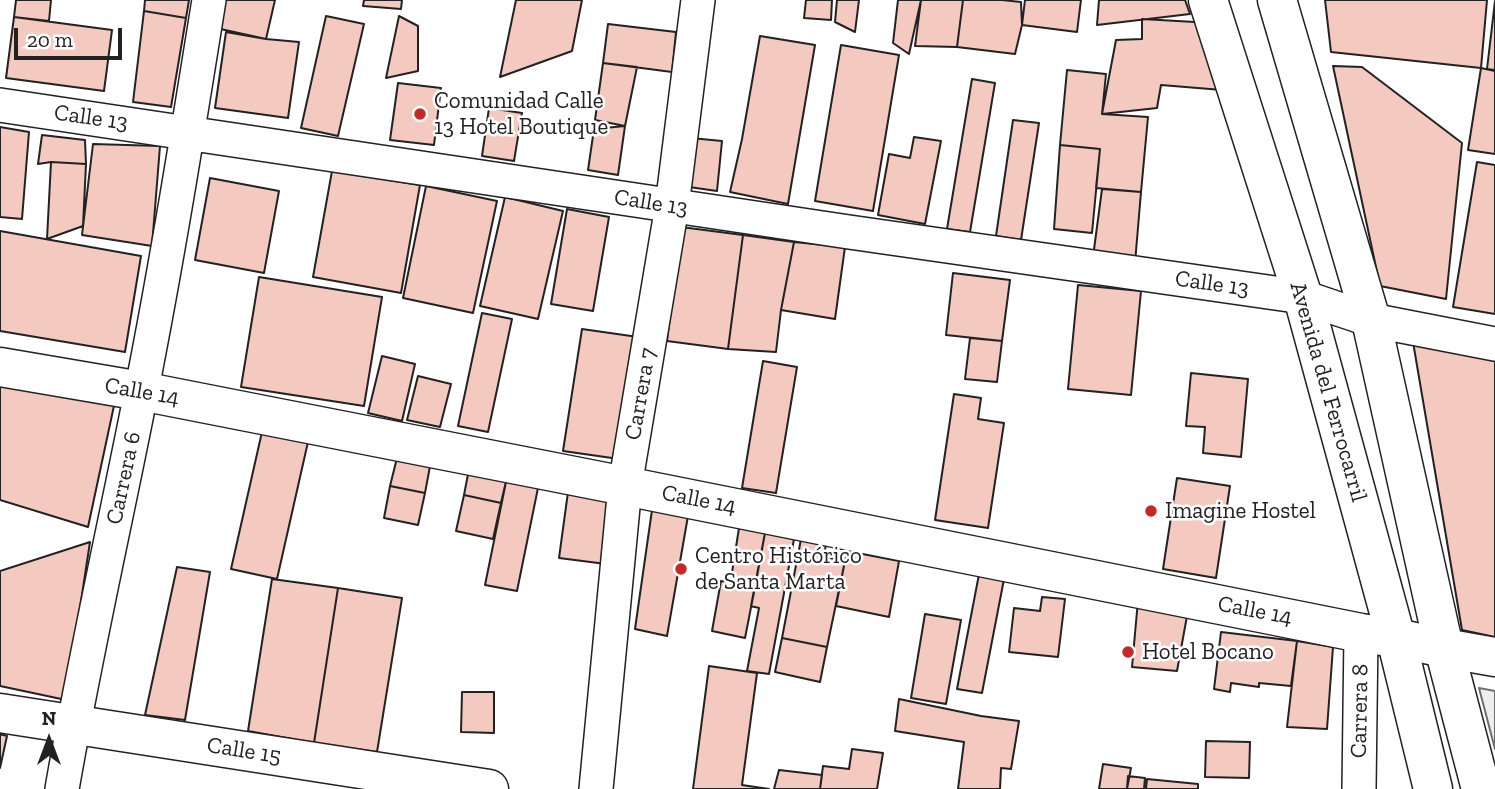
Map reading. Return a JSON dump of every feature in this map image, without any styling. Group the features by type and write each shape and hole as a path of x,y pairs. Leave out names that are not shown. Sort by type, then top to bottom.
{"street":[{"name":"Carrera 6","path":"62,789 141,391 209,0"},
{"name":"Carrera 7","path":"596,789 625,486 672,206 698,0"},
{"name":"Avenida del Ferrocarril","path":"1208,0 1303,297 1379,635 1433,789"},
{"path":"1278,0 1371,320 1444,649 1481,789"},
{"name":"Calle 13","path":"0,105 1303,297 1371,320 1495,344"},
{"name":"Calle 14","path":"0,367 141,391 1495,657"},
{"name":"Carrera 8","path":"1359,789 1379,635"},
{"name":"Calle 15","path":"0,713 489,789"}],"shaded area":[{"path":"1479,688 1495,691 1495,749"}],"building":[{"path":"16,0 51,0 49,21 14,17"},
{"path":"145,0 189,0 186,18 144,11"},
{"path":"222,0 275,0 266,39 216,28"},
{"path":"364,0 402,0 401,9 363,6"},
{"path":"516,0 582,0 572,51 500,77"},
{"path":"806,0 832,0 831,20 804,18"},
{"path":"837,0 859,0 855,32 835,22"},
{"path":"898,0 921,0 909,54 893,43"},
{"path":"921,0 963,0 957,47 915,46"},
{"path":"963,0 1021,2 1022,25 1015,54 957,47"},
{"path":"1025,0 1081,0 1077,32 1022,25"},
{"path":"1099,0 1185,0 1190,14 1097,25"},
{"path":"1325,0 1487,0 1481,68 1331,52"},
{"path":"1495,1 1495,70 1487,69"},
{"path":"144,11 186,18 171,107 133,102"},
{"path":"326,16 364,24 338,136 301,128"},
{"path":"399,16 418,26 418,71 386,78"},
{"path":"14,17 112,30 104,91 6,78"},
{"path":"1142,19 1195,22 1222,90 1161,85 1157,108 1102,114 1116,40 1142,39"},
{"path":"608,24 676,32 672,72 603,63"},
{"path":"226,32 299,42 288,118 215,108"},
{"path":"760,36 815,45 788,204 730,192"},
{"path":"841,45 899,55 873,211 815,201"},
{"path":"603,63 637,67 625,126 595,120"},
{"path":"1333,66 1362,67 1462,143 1446,299 1380,286"},
{"path":"1481,68 1495,71 1495,154 1468,150"},
{"path":"1067,70 1106,74 1102,114 1148,117 1141,192 1096,188 1100,149 1060,145"},
{"path":"972,79 995,83 970,232 947,229"},
{"path":"398,83 441,88 434,145 390,140"},
{"path":"489,108 522,113 514,161 482,156"},
{"path":"1013,120 1039,123 1021,240 996,236"},
{"path":"625,126 618,175 588,170 594,129"},
{"path":"0,127 29,132 22,219 0,217"},
{"path":"42,135 85,140 86,164 38,164"},
{"path":"914,137 941,141 925,224 878,215 889,154 910,158"},
{"path":"691,138 722,141 717,191 682,186"},
{"path":"93,144 160,146 152,246 82,235"},
{"path":"1060,145 1100,149 1092,233 1054,229"},
{"path":"51,162 86,164 83,226 47,239"},
{"path":"1477,162 1495,165 1495,314 1453,307"},
{"path":"332,171 420,185 401,293 313,277"},
{"path":"210,178 279,191 264,273 195,260"},
{"path":"426,186 497,201 473,313 403,298"},
{"path":"1102,189 1141,192 1135,263 1093,257"},
{"path":"505,197 563,211 538,319 480,306"},
{"path":"567,209 609,217 593,311 551,304"},
{"path":"681,227 743,235 728,349 667,341"},
{"path":"0,231 141,256 125,352 0,331"},
{"path":"743,235 794,242 776,352 728,349"},
{"path":"794,242 845,247 835,319 781,310"},
{"path":"953,273 1010,280 1002,341 946,335"},
{"path":"259,277 382,297 364,406 241,387"},
{"path":"1078,285 1141,291 1131,395 1068,389"},
{"path":"482,313 512,319 488,432 458,426"},
{"path":"582,329 638,337 619,459 563,451"},
{"path":"970,338 1002,341 997,382 965,379"},
{"path":"1413,342 1495,355 1495,637 1462,630"},
{"path":"382,356 415,364 402,421 368,413"},
{"path":"763,361 797,367 776,493 742,488"},
{"path":"1191,373 1248,379 1241,457 1203,453 1205,427 1186,426"},
{"path":"418,376 451,384 440,427 407,420"},
{"path":"0,379 115,401 88,527 0,500"},
{"path":"954,394 981,398 978,419 1004,423 988,528 935,520"},
{"path":"264,423 310,433 277,579 231,569"},
{"path":"398,454 431,461 425,493 390,486"},
{"path":"469,469 507,477 501,503 464,495"},
{"path":"507,477 539,483 517,591 485,585"},
{"path":"1177,478 1230,486 1216,578 1163,569"},
{"path":"390,486 425,493 418,525 384,518"},
{"path":"568,492 616,498 606,564 559,558"},
{"path":"464,495 501,503 493,539 456,531"},
{"path":"652,510 688,516 667,636 635,629"},
{"path":"739,528 765,533 755,587 731,579"},
{"path":"765,533 794,539 769,674 747,671 759,608 751,606"},
{"path":"801,539 826,544 824,557 845,561 827,647 782,638"},
{"path":"90,542 66,700 0,686 0,571"},
{"path":"847,551 899,561 889,617 836,606"},
{"path":"177,567 210,572 185,720 145,715"},
{"path":"980,569 1005,574 982,693 957,689"},
{"path":"272,579 338,588 314,743 248,731"},
{"path":"721,581 755,587 745,638 712,631"},
{"path":"338,588 402,598 377,752 314,743"},
{"path":"1042,597 1065,599 1058,657 1009,652 1014,608 1040,611"},
{"path":"1138,600 1189,605 1177,671 1132,667"},
{"path":"925,614 961,620 946,704 911,698"},
{"path":"1221,632 1297,641 1291,686 1259,683 1259,687 1231,683 1230,692 1214,689"},
{"path":"782,638 827,647 820,682 775,672"},
{"path":"1297,641 1333,647 1327,729 1287,727"},
{"path":"709,666 757,673 742,785 769,789 693,789"},
{"path":"462,692 494,692 494,733 461,732"},
{"path":"899,699 1019,721 1011,769 1001,768 1000,789 958,789 964,742 895,731"},
{"path":"0,734 7,736 0,768"},
{"path":"1206,741 1250,742 1249,778 1205,777"},
{"path":"852,749 883,753 877,789 820,789 823,766 849,769"},
{"path":"1103,764 1131,768 1127,789 1099,789"},
{"path":"779,770 822,775 820,789 774,789"},
{"path":"1128,776 1145,778 1144,789 1127,789"},
{"path":"1147,779 1198,784 1198,789 1146,789"}],"place":[{"name":"Comunidad Calle 13 Hotel Boutique","path":"420,114"},
{"name":"Imagine Hostel","path":"1151,511"},
{"name":"Centro Histórico de Santa Marta","path":"681,569"},
{"name":"Hotel Bocano","path":"1128,652"}]}
